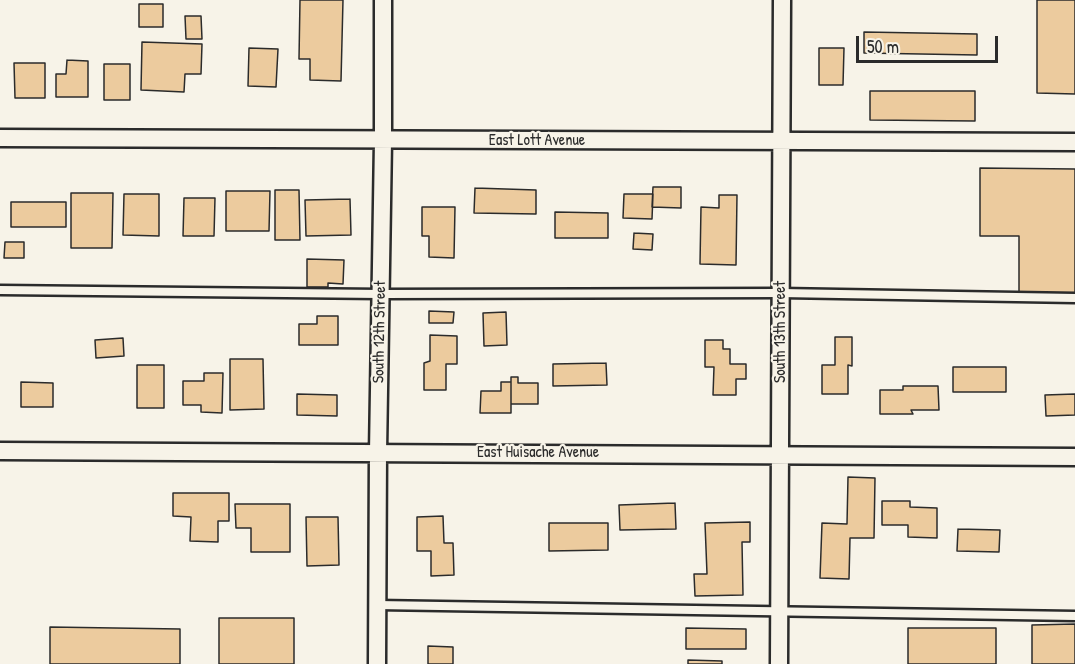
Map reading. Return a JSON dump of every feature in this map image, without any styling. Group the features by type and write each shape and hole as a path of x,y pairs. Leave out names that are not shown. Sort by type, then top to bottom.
{"street":[{"name":"South 12th Street","path":"377,664 383,0"},
{"name":"South 13th Street","path":"779,664 782,0"},
{"name":"East Lott Avenue","path":"0,138 1075,142"},
{"name":"East Huisache Avenue","path":"0,451 1075,457"}],"lane":[{"path":"0,290 381,294 781,293 1075,298"},
{"path":"377,605 1075,616"}],"building":[{"path":"300,0 343,0 341,81 310,80 310,59 299,59"},
{"path":"1037,0 1075,0 1075,94 1037,93"},
{"path":"139,4 163,4 163,27 139,27"},
{"path":"185,16 201,16 202,39 186,39"},
{"path":"864,32 977,34 977,55 864,53"},
{"path":"142,42 202,44 201,74 185,74 184,92 141,90"},
{"path":"249,48 278,49 276,87 248,86"},
{"path":"819,48 844,48 843,85 819,85"},
{"path":"67,60 88,61 88,97 56,97 56,74 66,74"},
{"path":"14,63 45,63 45,98 15,98"},
{"path":"104,64 130,64 130,100 104,100"},
{"path":"870,91 975,91 975,121 870,120"},
{"path":"980,168 1075,169 1075,293 1019,293 1019,236 980,236"},
{"path":"653,187 681,187 681,208 652,207"},
{"path":"475,188 536,190 536,214 474,213"},
{"path":"275,190 299,190 300,240 275,240"},
{"path":"226,191 270,191 269,231 226,231"},
{"path":"71,193 113,193 112,248 71,248"},
{"path":"124,194 159,194 159,236 123,235"},
{"path":"624,194 653,194 652,219 623,218"},
{"path":"719,195 737,195 736,265 700,264 701,207 719,208"},
{"path":"184,198 215,198 214,236 183,236"},
{"path":"350,199 351,235 306,236 305,200"},
{"path":"11,202 66,202 66,227 11,227"},
{"path":"422,207 455,207 454,258 429,257 429,236 422,236"},
{"path":"555,212 608,213 608,238 555,238"},
{"path":"634,233 653,234 652,250 633,249"},
{"path":"5,242 24,242 24,258 4,258"},
{"path":"307,259 344,260 343,284 328,283 328,287 307,287"},
{"path":"429,311 454,312 453,323 429,323"},
{"path":"506,312 507,345 484,346 483,313"},
{"path":"317,316 338,316 338,345 299,345 299,324 317,324"},
{"path":"430,335 457,336 457,364 446,364 446,390 424,390 424,363 430,361"},
{"path":"835,337 852,337 852,366 848,365 848,394 822,394 822,365 835,365"},
{"path":"123,338 124,356 96,358 95,340"},
{"path":"705,340 723,340 723,349 730,349 730,364 746,364 746,379 736,379 736,395 713,395 714,367 705,367"},
{"path":"230,359 263,359 264,409 230,410"},
{"path":"606,363 607,385 553,386 553,364"},
{"path":"137,365 164,365 164,408 137,408"},
{"path":"953,367 1006,367 1006,392 953,392"},
{"path":"204,373 223,373 222,413 201,412 201,405 183,405 183,381 204,381"},
{"path":"511,377 518,377 518,383 538,383 538,404 511,404"},
{"path":"21,382 53,383 53,407 21,407"},
{"path":"501,382 511,382 511,413 480,413 481,391 501,391"},
{"path":"903,386 938,386 939,410 911,410 913,414 880,414 880,390 903,390"},
{"path":"297,394 337,395 337,416 297,415"},
{"path":"1075,394 1075,415 1046,416 1045,395"},
{"path":"848,477 875,478 874,538 850,538 849,579 820,578 822,523 847,524"},
{"path":"173,493 229,493 229,521 218,521 218,542 190,541 191,517 173,516"},
{"path":"882,501 910,501 910,507 937,508 937,538 908,537 908,525 882,525"},
{"path":"675,503 676,529 620,530 619,505"},
{"path":"235,504 290,504 290,552 251,552 251,528 236,528"},
{"path":"443,516 444,543 453,543 454,575 431,576 431,551 417,551 417,517"},
{"path":"306,517 338,517 339,565 307,566"},
{"path":"750,522 750,542 742,542 743,595 695,596 694,574 707,574 705,523"},
{"path":"549,523 608,523 608,550 549,551"},
{"path":"958,529 1000,530 999,552 957,551"},
{"path":"219,618 294,618 294,664 219,664"},
{"path":"1075,624 1075,664 1032,664 1032,625"},
{"path":"50,627 180,629 180,664 50,664"},
{"path":"686,628 746,629 746,649 686,649"},
{"path":"908,628 996,628 996,664 908,664"},
{"path":"428,646 453,647 453,664 428,664"},
{"path":"688,660 722,661 722,664 688,664"}]}
